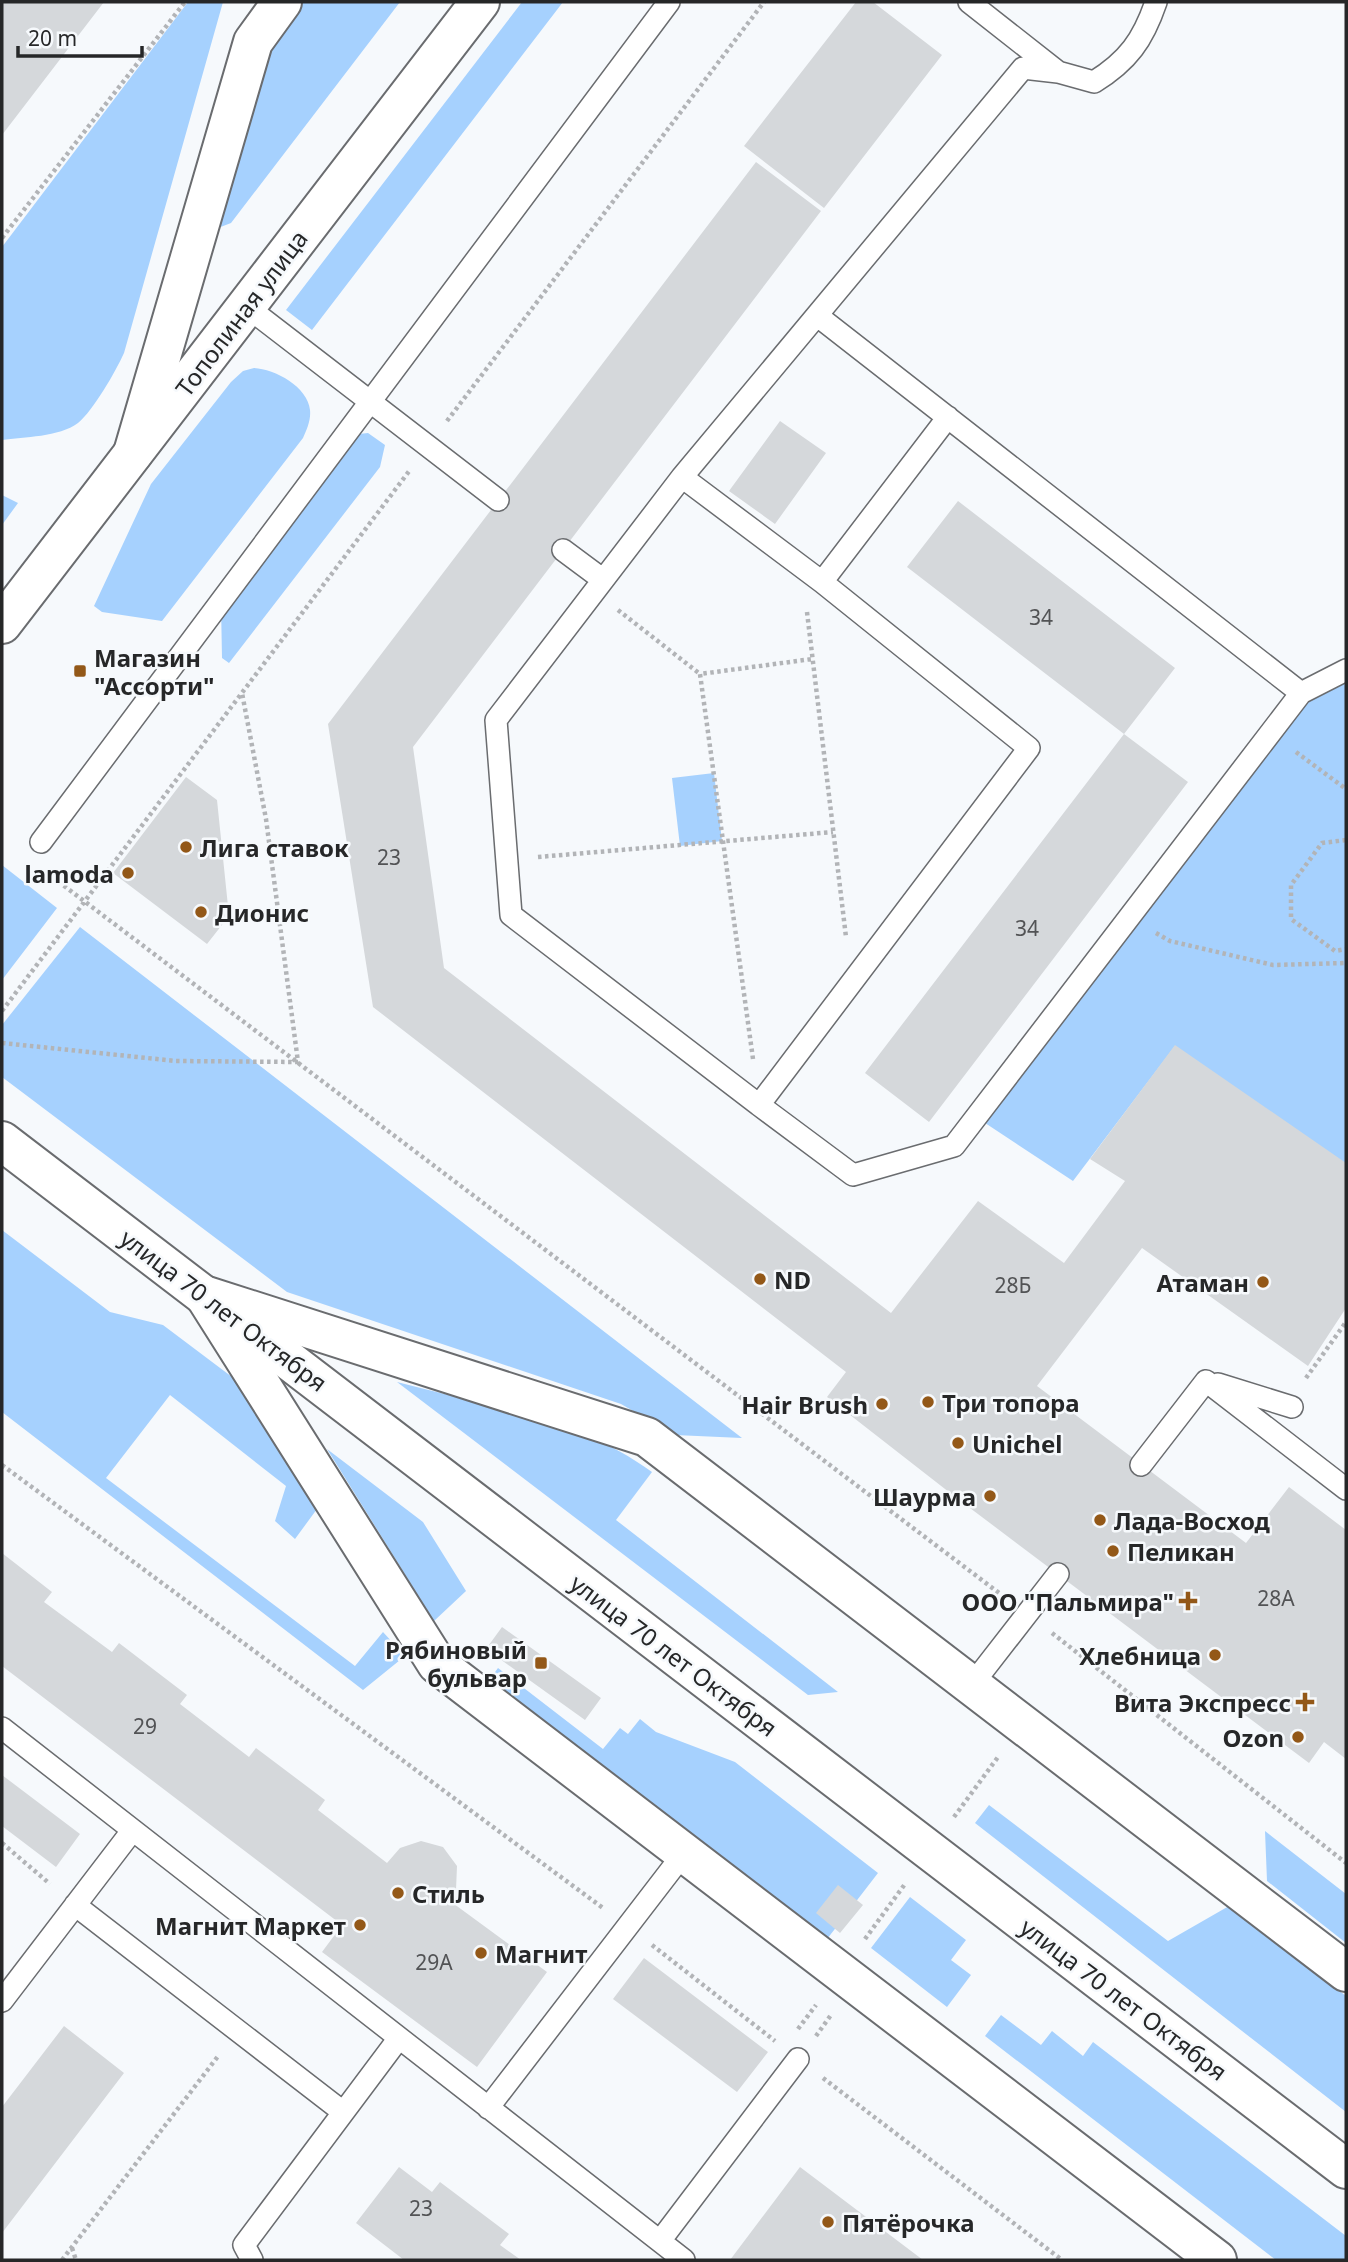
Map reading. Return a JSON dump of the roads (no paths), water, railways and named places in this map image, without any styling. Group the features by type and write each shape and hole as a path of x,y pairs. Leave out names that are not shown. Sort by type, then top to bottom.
{"street":[{"name":"Тополиная улица","path":"2,624 480,2"},
{"path":"132,456 253,42 280,3"},
{"name":"улица 70 лет Октября","path":"2,1141 1346,2169"},
{"path":"203,1295 647,1437 1346,1972"},
{"path":"203,1295 437,1664 1217,2260"}],"lane":[{"path":"41,842 669,2"},
{"path":"969,2 1058,72"},
{"path":"1156,2 1150,20 1122,64 1094,82 1058,72 1023,68 819,317 682,477 496,720 511,915 853,1175 954,1146 1301,693 1346,670"},
{"path":"246,306 498,500"},
{"path":"819,317 1301,693"},
{"path":"822,582 948,417"},
{"path":"682,477 822,582 1030,748 760,1105"},
{"path":"563,550 598,585"},
{"path":"1206,1381 1289,1406"},
{"path":"1141,1465 1206,1381"},
{"path":"1206,1381 1346,1489"},
{"path":"971,1686 1058,1574"},
{"path":"2,1728 684,2260"},
{"path":"2,2001 132,1831"},
{"path":"488,2108 684,1853"},
{"path":"75,1905 343,2112"},
{"path":"252,2260 244,2245 399,2038"},
{"path":"660,2241 791,2054"}],"place":[{"name":"Магазин \"Ассорти\"","path":"80,671"},
{"name":"Лига ставок","path":"186,847"},
{"name":"lamoda","path":"128,873"},
{"name":"Дионис","path":"201,912"},
{"name":"ND","path":"760,1279"},
{"name":"Атаман","path":"1263,1282"},
{"name":"Три топора","path":"928,1402"},
{"name":"Hair Brush","path":"882,1404"},
{"name":"Unichel","path":"958,1443"},
{"name":"Шаурма","path":"990,1496"},
{"name":"Лада-Восход","path":"1100,1520"},
{"name":"Пеликан","path":"1113,1551"},
{"name":"ООО \"Пальмира\"","path":"1188,1601"},
{"name":"Хлебница","path":"1215,1655"},
{"name":"Рябиновый бульвар","path":"541,1663"},
{"name":"Вита Экспресс","path":"1305,1702"},
{"name":"Ozon","path":"1298,1737"},
{"name":"Стиль","path":"398,1893"},
{"name":"Магнит Маркет","path":"360,1925"},
{"name":"Магнит","path":"481,1953"},
{"name":"Пятёрочка","path":"828,2222"}]}
